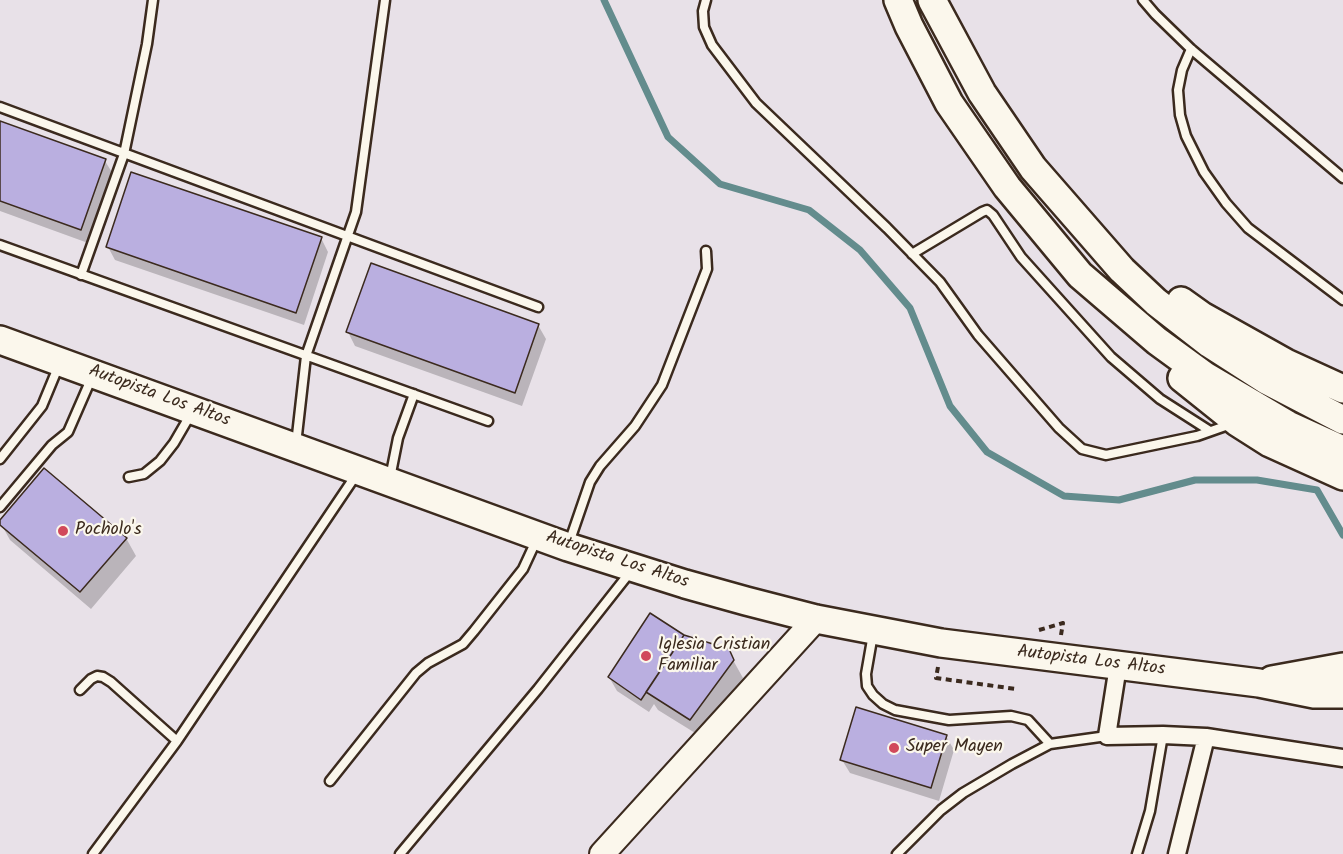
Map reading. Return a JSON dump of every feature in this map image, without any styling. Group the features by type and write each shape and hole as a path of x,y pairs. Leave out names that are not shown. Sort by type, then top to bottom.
{"main road":[{"path":"898,0 949,103 1007,187 1080,275 1160,358 1237,422 1270,442 1343,476"},
{"path":"932,0 982,93 1033,168 1122,270 1147,294 1210,344 1266,380 1343,420"},
{"path":"1089,231 1202,316 1286,363 1343,389"},
{"path":"1080,275 1157,341 1205,376 1288,425 1343,450"},
{"name":"Autopista Los Altos","path":"0,340 568,547 685,584 816,619 941,643 1259,683 1314,694 1343,694"},
{"name":"Autopista Los Altos","path":"1259,683 1343,667"}],"street":[{"path":"602,854 816,619"},
{"path":"1118,666 1107,736 1206,737 1343,758"},
{"path":"1177,854 1206,737"}],"lane":[{"path":"81,275 124,154 147,44 153,0"},
{"path":"295,447 306,356 356,212 385,0"},
{"path":"706,0 703,11 704,27 712,45 756,103 940,282 993,352 1059,428 1082,449 1106,455 1197,436 1237,422"},
{"path":"1143,0 1191,49 1343,178"},
{"path":"1191,49 1182,70 1178,90 1180,115 1186,136 1204,172 1226,203 1248,228 1343,300"},
{"path":"0,107 538,308"},
{"path":"912,254 987,210 993,215 1021,257 1111,357 1161,399 1210,431"},
{"path":"0,245 488,422"},
{"path":"568,547 590,482 600,466 648,408 662,385 707,269 706,251"},
{"path":"0,459 42,406 60,362"},
{"path":"0,507 51,445 68,432 93,374"},
{"path":"389,481 398,438 414,394"},
{"path":"129,477 144,474 160,461 174,443 193,409"},
{"path":"93,854 177,741 360,471"},
{"path":"330,781 416,673 428,663 463,644 474,632 523,569 539,536"},
{"path":"400,854 538,689 633,568"},
{"path":"873,631 866,674 867,686 883,704 895,710 949,720 996,715 1028,720 1050,744"},
{"path":"80,690 91,678 103,677 177,741"},
{"path":"1137,854 1150,812 1163,735"},
{"path":"897,854 941,810 963,794 1050,744 1107,736"}],"path":[{"path":"936,678 1016,688"}],"building":[{"path":"0,121 106,159 81,230 0,201"},
{"path":"131,172 322,237 296,313 106,247"},
{"path":"371,263 539,324 515,393 346,332"},
{"name":"Pocholo's","path":"44,468 127,538 80,592 0,525 0,520"},
{"name":"Iglesia Cristian Familiar","path":"650,613 684,635 641,700 608,677"},
{"path":"684,635 729,649 734,660 690,720 646,692"},
{"name":"Super Mayen","path":"856,707 947,735 931,788 840,760"}],"waterway":[{"path":"604,0 668,137 720,184 809,210 860,250 910,308 950,406 987,452 1064,496 1119,500 1195,480 1257,480 1317,490 1343,535"}],"place":[{"name":"Pocholo's","path":"63,531"},
{"name":"Iglesia Cristian Familiar","path":"646,656"},
{"name":"Super Mayen","path":"894,748"}]}
